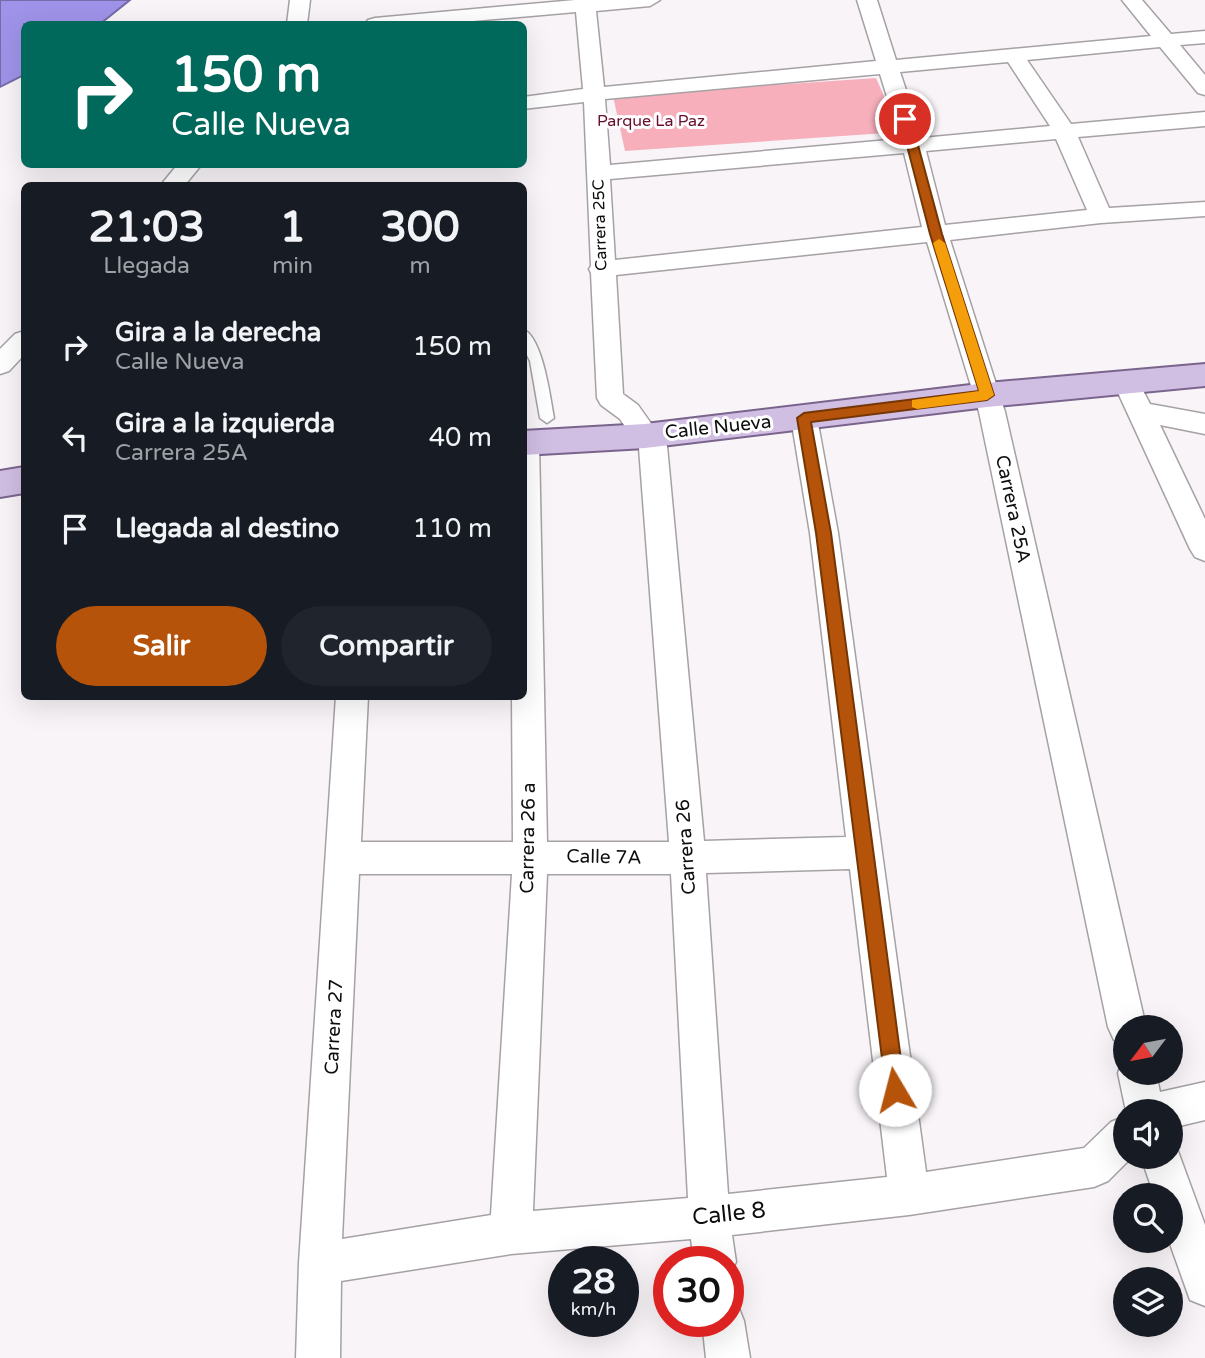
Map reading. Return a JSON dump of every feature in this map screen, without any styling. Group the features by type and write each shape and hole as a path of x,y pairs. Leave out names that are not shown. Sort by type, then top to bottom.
{"main road":[{"name":"Calle Nueva","path":"530,431 804,418 984,386 1205,354"},
{"name":"Calle Nueva","path":"637,424 984,386 1127,384 1205,375"},
{"path":"0,484 21,480"},
{"path":"0,506 21,503"}],"street":[{"path":"297,21 300,0"},
{"path":"397,0 402,21"},
{"path":"420,21 586,2 650,0"},
{"name":"Carrera 25A","path":"867,0 914,145 936,234 984,386 1124,1015"},
{"path":"1132,0 1205,89"},
{"name":"Carrera 25C","path":"586,2 595,94 601,269 610,398 637,424"},
{"path":"527,102 1205,37"},
{"path":"1014,55 1064,131 1101,216"},
{"path":"599,173 1205,119"},
{"path":"175,182 187,168"},
{"path":"601,269 1101,216 1205,209"},
{"path":"0,365 21,343"},
{"path":"1127,384 1205,549"},
{"path":"1142,412 1205,424"},
{"path":"804,418 824,533 909,1195"},
{"name":"Carrera 26","path":"637,424 653,446 688,858 713,1246"},
{"name":"Carrera 26 a","path":"511,1233 530,857 530,431"},
{"name":"Carrera 27","path":"318,1358 320,1263 352,700"},
{"name":"Calle 7A","path":"343,858 688,858 864,852"},
{"path":"1183,1106 1205,1101"},
{"name":"Calle 8","path":"320,1263 511,1233 709,1217 909,1195 1094,1167 1113,1148"},
{"path":"1165,1169 1205,1285"},
{"path":"725,1337 728,1358"}],"lane":[{"path":"527,341 536,361 530,431"}],"green space":[{"name":"Parque La Paz","path":"876,78 900,132 625,151 613,96"}],"shaded area":[{"path":"0,0 130,0 104,21 21,21 21,76 0,87"}],"slow traffic":[{"path":"917,404 987,395 939,243"}],"route":[{"path":"895,1090 824,533 804,418 987,395 936,234 905,119"}]}
